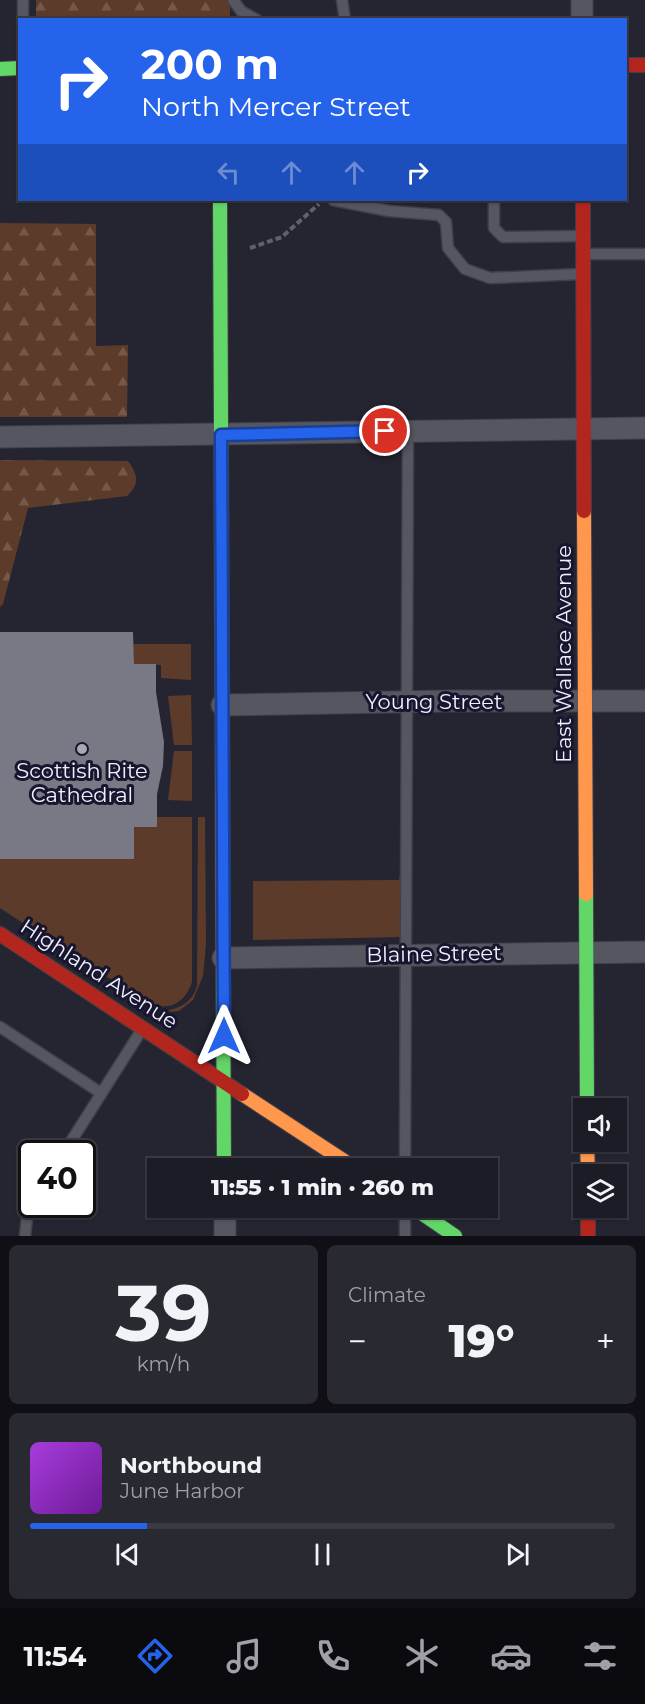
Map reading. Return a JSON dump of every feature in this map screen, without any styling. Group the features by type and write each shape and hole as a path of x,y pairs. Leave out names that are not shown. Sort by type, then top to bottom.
{"street":[{"path":"582,0 582,18"},
{"path":"627,65 645,65"},
{"path":"0,69 18,68"},
{"path":"220,201 224,1158"},
{"name":"East Wallace Avenue","path":"583,201 587,1098"},
{"path":"0,437 408,430 645,429"},
{"name":"Young Street","path":"222,705 407,701 585,703 645,701"},
{"name":"Highland Avenue","path":"0,934 340,1158"},
{"name":"Blaine Street","path":"224,958 645,952"},
{"path":"225,1218 225,1236"},
{"path":"429,1218 455,1236"},
{"path":"588,1218 588,1236"}],"lane":[{"path":"23,0 23,18"},
{"path":"233,0 241,11 253,18"},
{"path":"342,0 345,18"},
{"path":"338,201 389,211 439,215 446,222 448,248 465,269 490,278 583,274"},
{"path":"494,201 495,228 502,237 583,236"},
{"path":"583,254 645,254"},
{"path":"405,1158 408,430"},
{"path":"0,1027 101,1093"},
{"path":"72,1140 143,1028"},
{"path":"25,1236 27,1218"},
{"path":"405,1218 405,1236"}],"path":[{"path":"250,248 282,237 324,201"}],"green space":[{"path":"36,0 230,0 230,18 36,18"},
{"path":"0,223 96,224 96,346 128,345 127,417 0,417"},
{"path":"0,460 128,461 136,475 136,483 127,496 28,508 3,604 0,607"},
{"path":"133,644 191,644 191,680 161,678 161,665 134,664"},
{"path":"191,695 192,745 174,745 168,696"},
{"path":"174,751 192,751 192,801 168,800"},
{"path":"157,817 192,817 192,982 184,997 170,1006 158,1006 136,996 0,908 0,859 134,859 134,827 157,827"},
{"path":"198,817 205,817 206,945 203,976 193,1000 179,1011 169,1012 187,1002 197,986"},
{"path":"401,868 402,937 253,940 253,881 399,880"}],"building":[{"name":"Scottish Rite Cathedral","path":"0,632 133,632 134,664 156,664 156,692 164,742 163,766 157,794 157,827 134,827 134,859 0,859"}],"traffic: fast":[{"path":"0,69 18,68"},
{"path":"220,201 222,648"},
{"path":"586,894 587,1098"},
{"path":"223,972 224,1158"},
{"path":"429,1218 455,1236"}],"traffic: slow":[{"path":"584,511 586,894"},
{"path":"222,648 223,972"},
{"path":"242,1094 340,1158"},
{"path":"587,1152 588,1164"}],"traffic: jam":[{"path":"627,65 645,65"},
{"path":"583,201 584,511"},
{"path":"0,934 242,1094"},
{"path":"588,1218 588,1236"}],"place":[{"name":"Scottish Rite Cathedral","path":"82,749"}],"route":[{"path":"224,1036 221,435 385,431"}]}
